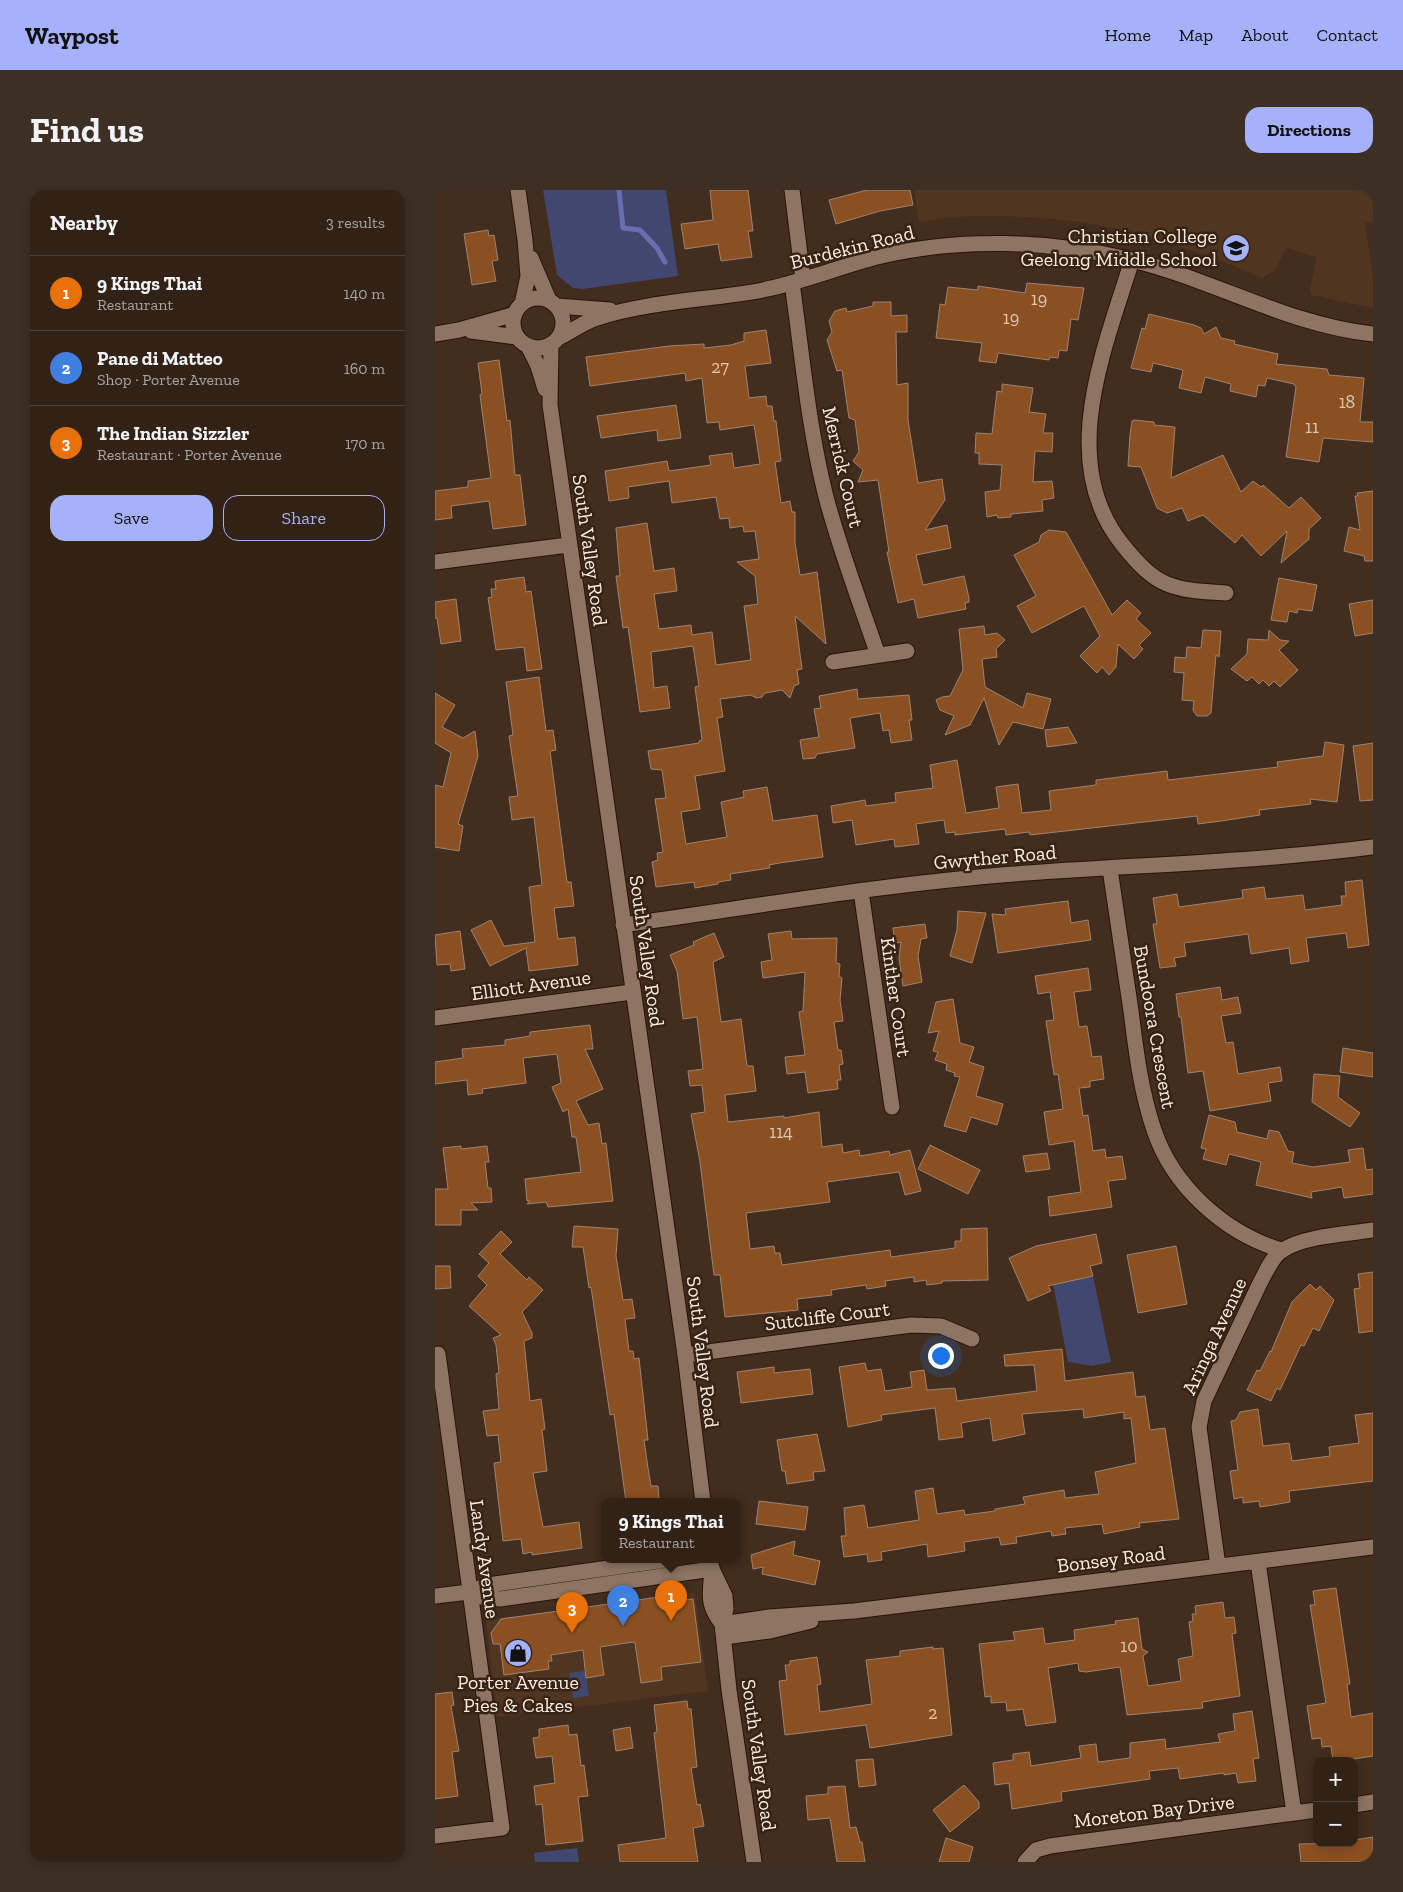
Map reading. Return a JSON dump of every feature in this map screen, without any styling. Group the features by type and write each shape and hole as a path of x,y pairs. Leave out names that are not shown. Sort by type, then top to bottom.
{"street":[{"path":"518,190 525,240 527,276 514,329 522,342"},
{"name":"Merrick Court","path":"792,190 797,281 814,443 836,532 878,655"},
{"path":"459,330 500,333 536,348 555,341 564,322 536,273 525,240"},
{"name":"Burdekin Road","path":"555,341 596,318 629,310 764,290 879,257 938,247 995,244 1036,245 1073,249 1132,260 1205,284 1305,321 1351,332 1373,334"},
{"path":"1132,260 1101,362 1094,393 1089,456 1097,499 1107,523 1119,540 1139,564 1158,580 1174,588 1226,594"},
{"path":"435,334 459,330 518,309 535,298 553,303"},
{"name":"Burdekin Road","path":"553,303 596,310 629,310"},
{"name":"South Valley Road","path":"550,404 555,341"},
{"name":"South Valley Road","path":"522,342 538,366 550,404 685,1355 703,1498"},
{"path":"435,562 569,545"},
{"path":"833,662 907,651"},
{"name":"Gwyther Road","path":"623,925 861,891 1015,874 1254,860 1373,847"},
{"name":"Bundoora Crescent","path":"1110,869 1139,1068 1154,1132 1170,1163 1203,1205 1260,1243 1281,1250"},
{"name":"Kinther Court","path":"861,891 892,1108"},
{"name":"Elliott Avenue","path":"435,1018 632,992"},
{"path":"1281,1250 1301,1242 1373,1230"},
{"name":"Aringa Avenue","path":"1218,1566 1199,1427 1204,1401 1263,1278 1281,1250"},
{"name":"Sutcliffe Court","path":"685,1355 911,1325 941,1326 972,1338"},
{"name":"Landy Avenue","path":"435,1836 502,1828 436,1354"},
{"name":"Bonsey Road","path":"723,1631 770,1631 854,1611 1373,1547"},
{"path":"1258,1562 1294,1813"},
{"path":"435,1596 469,1592 488,1585 645,1563"},
{"path":"469,1592 483,1597 500,1599 711,1564"},
{"name":"South Valley Road","path":"711,1564 723,1590 726,1609 723,1631 754,1862"},
{"path":"1358,1804 1373,1802"},
{"name":"Moreton Bay Drive","path":"1025,1862 1036,1850 1057,1844 1313,1811"}],"shaded area":[{"path":"543,190 666,190 678,276 582,289 573,288 557,275"},
{"name":"Christian College Geelong Middle School","path":"914,190 1373,190 1373,222 1365,223 1373,277 1373,308 1311,295 1310,288 1317,257 1287,248 1274,271 1262,278 1222,261 1146,235 1083,222 1028,217 987,216 950,217 919,222"},
{"path":"1093,1276 1111,1362 1092,1366 1068,1362 1053,1284"},
{"path":"695,1593 708,1691 497,1717 486,1620"},
{"path":"585,1671 589,1696 573,1698 569,1673"},
{"path":"577,1848 579,1862 535,1862 534,1853"}],"building":[{"path":"710,190 748,190 753,231 748,231 752,257 721,261 718,244 685,249 681,224 713,220"},
{"path":"867,190 910,190 913,205 880,211 836,224 829,200"},
{"path":"488,230 489,236 494,235 498,260 492,261 496,281 472,285 464,234"},
{"path":"1027,283 1084,288 1078,320 1071,319 1067,351 1059,350 1058,358 1050,357 1049,360 998,353 996,363 979,361 982,343 936,338 940,304 945,305 948,287 978,290 978,286 1025,293"},
{"path":"873,302 891,302 891,316 907,315 907,332 896,332 897,385 908,383 908,420 918,483 942,479 945,500 925,530 947,525 951,548 916,555 923,585 964,576 969,598 969,602 965,603 966,609 918,618 914,599 898,603 887,552 889,552 878,480 858,482 863,470 853,461 859,452 855,420 849,418 842,370 837,371 827,340 832,332 829,321 835,311 846,308 847,312 873,306"},
{"path":"1149,314 1194,325 1201,328 1204,334 1216,327 1221,338 1235,341 1234,344 1278,354 1276,364 1327,369 1329,375 1364,378 1360,422 1373,422 1373,442 1323,438 1319,462 1286,457 1296,387 1294,384 1267,378 1265,386 1258,385 1256,397 1230,391 1231,384 1205,377 1201,393 1179,388 1183,370 1153,363 1151,372 1131,368 1142,328 1145,329"},
{"path":"766,330 771,363 745,366 749,398 766,396 767,406 772,406 774,421 776,421 781,461 775,462 781,503 790,501 792,512 795,512 795,543 800,575 817,572 826,644 795,616 802,669 797,670 799,684 794,686 790,698 782,690 765,693 762,697 756,698 751,695 720,699 723,717 717,718 725,771 695,776 700,809 681,812 686,844 727,837 721,802 744,797 743,791 767,787 773,821 817,815 823,857 779,863 769,865 770,868 730,874 731,880 718,882 718,884 695,888 694,882 656,887 652,862 658,860 657,853 663,852 655,799 666,798 662,770 651,769 648,751 699,743 702,740 695,687 699,686 693,646 651,652 654,688 667,686 670,708 640,712 628,627 623,628 616,576 620,576 616,528 647,523 654,571 674,568 677,591 654,594 659,629 691,625 692,635 712,632 716,665 751,660 744,606 758,604 755,576 737,562 759,559 755,531 744,532 743,526 730,528 729,518 720,519 716,497 672,503 669,481 628,487 629,498 609,501 605,471 667,461 669,471 711,465 709,456 732,453 734,468 760,464 754,425 720,430 719,422 707,423 702,378 686,381 685,373 590,386 586,357 669,346 704,344 704,348 731,345 744,341 744,333"},
{"path":"499,360 507,421 510,420 515,475 520,475 526,525 493,529 489,501 451,506 452,518 435,520 435,491 468,487 468,481 491,478 480,395 482,394 478,363"},
{"path":"1002,384 1033,388 1029,412 1046,414 1043,433 1053,433 1052,452 1035,451 1033,482 1052,481 1054,498 1042,500 1043,511 1011,514 1011,517 998,518 997,515 987,517 985,492 1000,490 1002,465 979,464 979,453 975,453 976,433 992,434 997,391 1002,392"},
{"path":"676,405 681,438 658,441 657,430 601,438 597,416"},
{"path":"1132,421 1154,422 1154,425 1175,427 1171,478 1223,455 1241,492 1253,481 1261,487 1263,485 1289,508 1301,497 1321,518 1309,529 1309,539 1281,563 1287,531 1261,556 1242,535 1235,543 1203,515 1188,521 1182,508 1167,513 1157,508 1141,467 1128,466 1130,435"},
{"path":"1373,491 1373,561 1365,561 1364,556 1344,551 1349,527 1360,530 1355,496 1358,496 1357,493"},
{"path":"1049,530 1066,532 1112,615 1127,600 1141,613 1136,619 1151,633 1139,645 1143,649 1134,659 1118,644 1116,667 1109,675 1102,667 1097,673 1080,656 1100,636 1084,606 1032,633 1017,606 1036,596 1014,555 1039,542 1041,535"},
{"path":"524,577 526,592 531,591 542,669 527,671 524,647 496,650 488,598 492,597 491,589 496,589 495,581"},
{"path":"1279,578 1317,585 1312,611 1298,609 1297,613 1289,611 1287,622 1271,620"},
{"path":"456,599 461,641 441,644 437,618 435,618 435,602"},
{"path":"1373,600 1373,633 1355,636 1349,604"},
{"path":"984,626 985,635 997,633 1005,640 996,649 997,657 982,659 985,687 1023,708 1027,693 1051,699 1043,729 1013,722 999,745 984,698 970,725 945,735 954,716 940,710 936,700 950,696 963,670 959,629"},
{"path":"1203,630 1221,631 1219,657 1216,655 1211,713 1207,716 1197,716 1193,710 1194,701 1182,700 1184,673 1174,672 1175,657 1186,658 1187,647 1201,648"},
{"path":"1269,630 1280,640 1289,641 1279,650 1298,670 1280,687 1274,681 1269,686 1263,680 1259,684 1252,677 1247,681 1231,669 1247,654 1248,639 1268,640"},
{"path":"539,677 546,731 553,730 556,750 550,751 567,882 571,882 574,906 554,908 558,939 575,937 578,965 529,971 526,948 490,966 471,930 491,920 504,946 535,942 529,887 542,885 534,817 512,820 509,797 518,796 509,736 513,735 506,682"},
{"path":"857,689 858,699 909,695 912,720 909,720 912,740 891,743 889,730 883,731 880,713 850,718 855,748 817,754 815,758 803,759 800,740 819,737 814,709 821,708 819,696"},
{"path":"435,693 455,705 442,727 463,738 475,731 478,756 458,824 463,826 459,851 435,847 435,785 443,787 451,753 435,743"},
{"path":"1068,727 1077,743 1047,747 1045,730"},
{"path":"1325,742 1344,745 1337,802 1310,799 1311,804 1259,810 1260,815 1198,824 1197,816 1030,835 1029,832 1006,835 1005,829 955,835 955,832 946,833 944,820 916,824 919,844 895,847 894,839 856,845 852,820 833,823 831,806 865,800 866,806 896,802 895,793 933,788 930,765 957,760 966,813 999,808 996,787 1018,784 1022,813 1051,810 1049,791 1096,785 1096,780 1167,771 1168,780 1278,767 1277,762 1323,756"},
{"path":"1373,743 1373,800 1360,801 1353,746"},
{"path":"1362,880 1369,945 1348,948 1346,933 1306,938 1309,961 1291,964 1289,948 1251,954 1248,934 1184,943 1186,956 1174,958 1176,966 1160,968 1153,924 1157,924 1153,898 1177,894 1179,907 1243,898 1242,890 1264,887 1266,899 1303,895 1305,910 1342,905 1341,896 1346,896 1345,882"},
{"path":"1068,901 1071,923 1088,920 1091,940 998,953 992,914 1006,915 1005,909"},
{"path":"958,911 986,913 972,963 950,956 957,930"},
{"path":"925,924 927,938 921,939 918,956 922,982 903,986 899,958 901,942 895,943 893,928"},
{"path":"460,931 465,969 451,971 450,964 437,965 435,935"},
{"path":"791,931 792,939 837,938 836,963 840,964 839,976 842,978 840,1000 843,1021 834,1022 838,1050 841,1050 843,1064 839,1065 841,1080 837,1080 838,1089 808,1093 805,1072 787,1074 785,1057 805,1055 799,1012 803,1011 805,972 763,978 761,962 772,960 768,934"},
{"path":"714,933 724,957 713,962 721,1022 741,1019 747,1066 753,1066 756,1091 725,1095 728,1122 784,1116 784,1118 819,1112 822,1147 842,1144 843,1153 859,1150 860,1156 889,1151 890,1155 910,1150 921,1191 905,1195 899,1172 827,1182 830,1202 746,1213 750,1249 774,1246 775,1253 780,1253 782,1265 890,1250 891,1257 955,1248 955,1241 961,1241 961,1229 987,1228 988,1280 942,1281 942,1283 927,1285 926,1280 914,1282 914,1277 885,1281 886,1286 867,1289 866,1285 831,1290 832,1295 797,1299 798,1310 725,1317 720,1275 714,1275 700,1162 691,1114 705,1112 702,1085 690,1086 688,1071 703,1069 697,1017 683,1019 677,971 670,955 694,945 693,942"},
{"path":"1088,968 1091,990 1074,992 1079,1027 1087,1026 1092,1057 1101,1056 1104,1079 1090,1081 1090,1087 1079,1088 1083,1116 1088,1115 1093,1151 1105,1149 1106,1158 1122,1156 1126,1179 1108,1181 1112,1207 1050,1216 1048,1197 1081,1192 1074,1141 1049,1145 1044,1112 1063,1109 1058,1074 1054,1075 1046,1021 1054,1020 1050,992 1038,994 1035,976"},
{"path":"1220,987 1222,1000 1238,997 1241,1013 1221,1016 1226,1043 1233,1042 1238,1074 1280,1067 1282,1081 1268,1083 1271,1101 1210,1111 1203,1071 1188,1073 1176,994"},
{"path":"953,999 960,1043 974,1047 969,1062 984,1067 976,1096 1003,1104 997,1125 971,1117 966,1132 944,1126 960,1077 954,1076 955,1073 946,1070 947,1064 935,1060 938,1052 933,1051 939,1031 928,1033 936,1002"},
{"path":"590,1025 593,1049 585,1049 603,1089 576,1101 588,1125 599,1123 602,1144 606,1143 613,1201 548,1207 546,1202 527,1204 530,1201 527,1201 525,1179 581,1172 576,1137 572,1137 568,1109 563,1112 552,1087 561,1083 557,1054 523,1058 526,1083 482,1089 483,1093 468,1095 467,1080 435,1084 435,1062 463,1058 462,1049 505,1045 505,1040 530,1036 530,1032"},
{"path":"1343,1048 1373,1053 1373,1077 1340,1072"},
{"path":"1314,1074 1340,1076 1338,1097 1360,1113 1350,1127 1312,1102"},
{"path":"1209,1115 1235,1122 1237,1132 1267,1139 1269,1130 1279,1132 1288,1151 1294,1152 1292,1163 1313,1167 1350,1162 1348,1150 1363,1148 1366,1170 1373,1169 1373,1194 1344,1198 1342,1187 1311,1192 1312,1198 1256,1185 1261,1162 1229,1154 1226,1165 1203,1159 1206,1149 1201,1148"},
{"path":"930,1145 980,1170 968,1194 918,1169"},
{"path":"461,1146 461,1149 487,1146 489,1162 485,1162 488,1188 491,1188 492,1202 471,1203 478,1210 461,1210 461,1225 435,1225 435,1189 448,1189 443,1148"},
{"path":"1047,1153 1050,1169 1026,1172 1023,1156"},
{"path":"574,1226 618,1229 616,1256 623,1300 632,1299 635,1318 625,1319 629,1351 633,1351 634,1359 639,1358 648,1440 644,1440 651,1486 658,1486 659,1498 625,1498 614,1414 610,1415 591,1287 589,1288 583,1247 572,1247"},
{"path":"501,1231 512,1242 500,1254 527,1280 529,1277 543,1290 522,1312 532,1333 532,1338 524,1341 530,1401 541,1399 545,1429 542,1430 547,1471 533,1473 543,1527 579,1522 582,1548 532,1555 532,1552 523,1554 521,1539 503,1541 494,1463 501,1462 498,1435 487,1436 483,1411 499,1409 496,1374 499,1373 496,1345 493,1338 501,1335 469,1306 487,1285 478,1276 489,1263 479,1254"},
{"path":"1096,1234 1102,1263 1090,1266 1093,1276 1048,1286 1051,1291 1028,1301 1009,1258 1036,1246"},
{"path":"1176,1246 1187,1304 1138,1313 1127,1255"},
{"path":"435,1266 450,1266 451,1288 435,1289"},
{"path":"1373,1272 1373,1331 1359,1333 1354,1289 1360,1288 1358,1274"},
{"path":"1310,1284 1316,1290 1320,1286 1334,1300 1319,1331 1313,1328 1304,1346 1301,1345 1280,1390 1277,1388 1271,1401 1247,1390 1257,1370 1260,1371 1271,1352 1292,1302"},
{"path":"1062,1349 1065,1381 1133,1372 1136,1397 1145,1396 1150,1430 1165,1428 1179,1519 1139,1523 1140,1527 1104,1534 1102,1524 1065,1528 1066,1534 1052,1536 1051,1531 1016,1537 1017,1543 1001,1545 999,1537 964,1542 965,1551 928,1557 927,1544 881,1552 882,1560 868,1562 867,1554 844,1557 841,1536 846,1536 844,1508 864,1505 868,1528 919,1520 915,1491 933,1488 937,1514 964,1510 965,1515 995,1511 995,1509 1025,1504 1023,1497 1064,1490 1065,1498 1099,1494 1095,1472 1136,1463 1131,1418 1124,1419 1124,1412 1084,1418 1083,1409 1022,1414 1025,1434 993,1441 990,1418 961,1423 963,1437 939,1440 935,1408 881,1415 882,1420 848,1427 839,1367 865,1363 867,1371 881,1369 885,1391 912,1387 910,1372 924,1370 927,1390 955,1388 957,1401 1037,1391 1034,1365 1005,1366 1004,1355"},
{"path":"774,1367 774,1373 810,1369 813,1394 741,1403 737,1372"},
{"path":"1258,1409 1263,1446 1289,1443 1292,1461 1330,1456 1329,1447 1359,1443 1355,1415 1373,1413 1373,1481 1289,1491 1290,1502 1260,1507 1259,1501 1243,1503 1243,1497 1234,1499 1230,1471 1238,1470 1231,1421 1236,1420 1240,1412"},
{"path":"817,1434 825,1471 813,1472 814,1480 787,1484 785,1471 782,1471 777,1440"},
{"path":"759,1501 808,1507 805,1530 756,1524"},
{"path":"795,1541 793,1555 820,1561 815,1585 762,1574 763,1567 753,1569 751,1555"},
{"path":"1336,1588 1350,1684 1347,1684 1351,1717 1373,1713 1373,1756 1358,1758 1332,1757 1331,1746 1322,1747 1321,1738 1312,1739 1307,1706 1326,1703 1310,1605 1315,1605 1313,1591"},
{"path":"659,1597 660,1603 693,1599 701,1662 661,1667 662,1680 641,1683 635,1643 633,1642 600,1647 604,1675 586,1678 583,1650 551,1655 552,1661 548,1661 549,1669 504,1675 500,1644 493,1644 491,1633 501,1619"},
{"path":"1223,1602 1225,1618 1234,1617 1236,1633 1232,1634 1240,1696 1202,1702 1203,1708 1127,1715 1120,1667 1086,1672 1079,1671 1078,1663 1048,1668 1056,1722 1026,1726 1023,1709 1007,1711 1006,1702 991,1703 991,1696 985,1697 979,1644 1015,1640 1013,1632 1043,1628 1045,1644 1075,1640 1074,1630 1116,1624 1115,1621 1138,1618 1142,1649 1148,1652 1143,1656 1148,1686 1181,1681 1178,1659 1193,1656 1189,1622 1193,1621 1192,1614 1196,1614 1195,1606"},
{"path":"933,1647 933,1649 943,1648 952,1735 870,1748 866,1725 785,1735 779,1681 787,1680 785,1665 790,1665 790,1661 817,1657 821,1684 817,1685 820,1712 872,1704 866,1660 900,1656 900,1651"},
{"path":"452,1692 454,1705 451,1706 459,1751 452,1752 458,1796 435,1799 435,1694"},
{"path":"687,1701 688,1709 691,1709 697,1767 691,1768 697,1805 700,1804 704,1826 693,1828 698,1862 620,1862 618,1845 666,1838 654,1733 657,1732 654,1705"},
{"path":"1252,1711 1259,1758 1253,1759 1256,1781 1238,1783 1236,1773 1180,1779 1178,1768 1149,1771 1150,1779 1061,1792 1062,1801 1012,1809 1009,1783 995,1785 993,1763 1013,1760 1013,1754 1029,1752 1031,1766 1081,1758 1079,1746 1096,1744 1098,1762 1130,1758 1130,1743 1165,1739 1166,1749 1220,1742 1218,1734 1235,1731 1233,1714"},
{"path":"568,1725 569,1735 577,1734 581,1766 584,1765 588,1796 578,1797 583,1841 546,1845 542,1804 536,1805 534,1786 555,1783 552,1756 536,1758 533,1738 539,1737 539,1729"},
{"path":"630,1727 633,1748 616,1751 613,1730"},
{"path":"873,1759 876,1785 859,1787 856,1760"},
{"path":"964,1785 979,1802 979,1808 950,1832 933,1810"},
{"path":"845,1786 850,1828 856,1827 860,1842 862,1842 865,1862 837,1862 830,1818 808,1820 806,1796 828,1794 828,1787"},
{"path":"1373,1837 1373,1862 1301,1862 1299,1844 1313,1844 1313,1847 1358,1847 1358,1839"},
{"path":"946,1838 973,1847 969,1862 939,1862"}],"waterway":[{"path":"619,190 623,228 640,230 657,248 665,262"}],"place":[{"name":"Christian College Geelong Middle School","path":"1236,248"},
{"name":"9 Kings Thai","path":"671,1621"},
{"name":"Pane di Matteo","path":"623,1626"},
{"name":"The Indian Sizzler","path":"572,1633"},
{"name":"Porter Avenue Pies & Cakes","path":"518,1653"}]}
